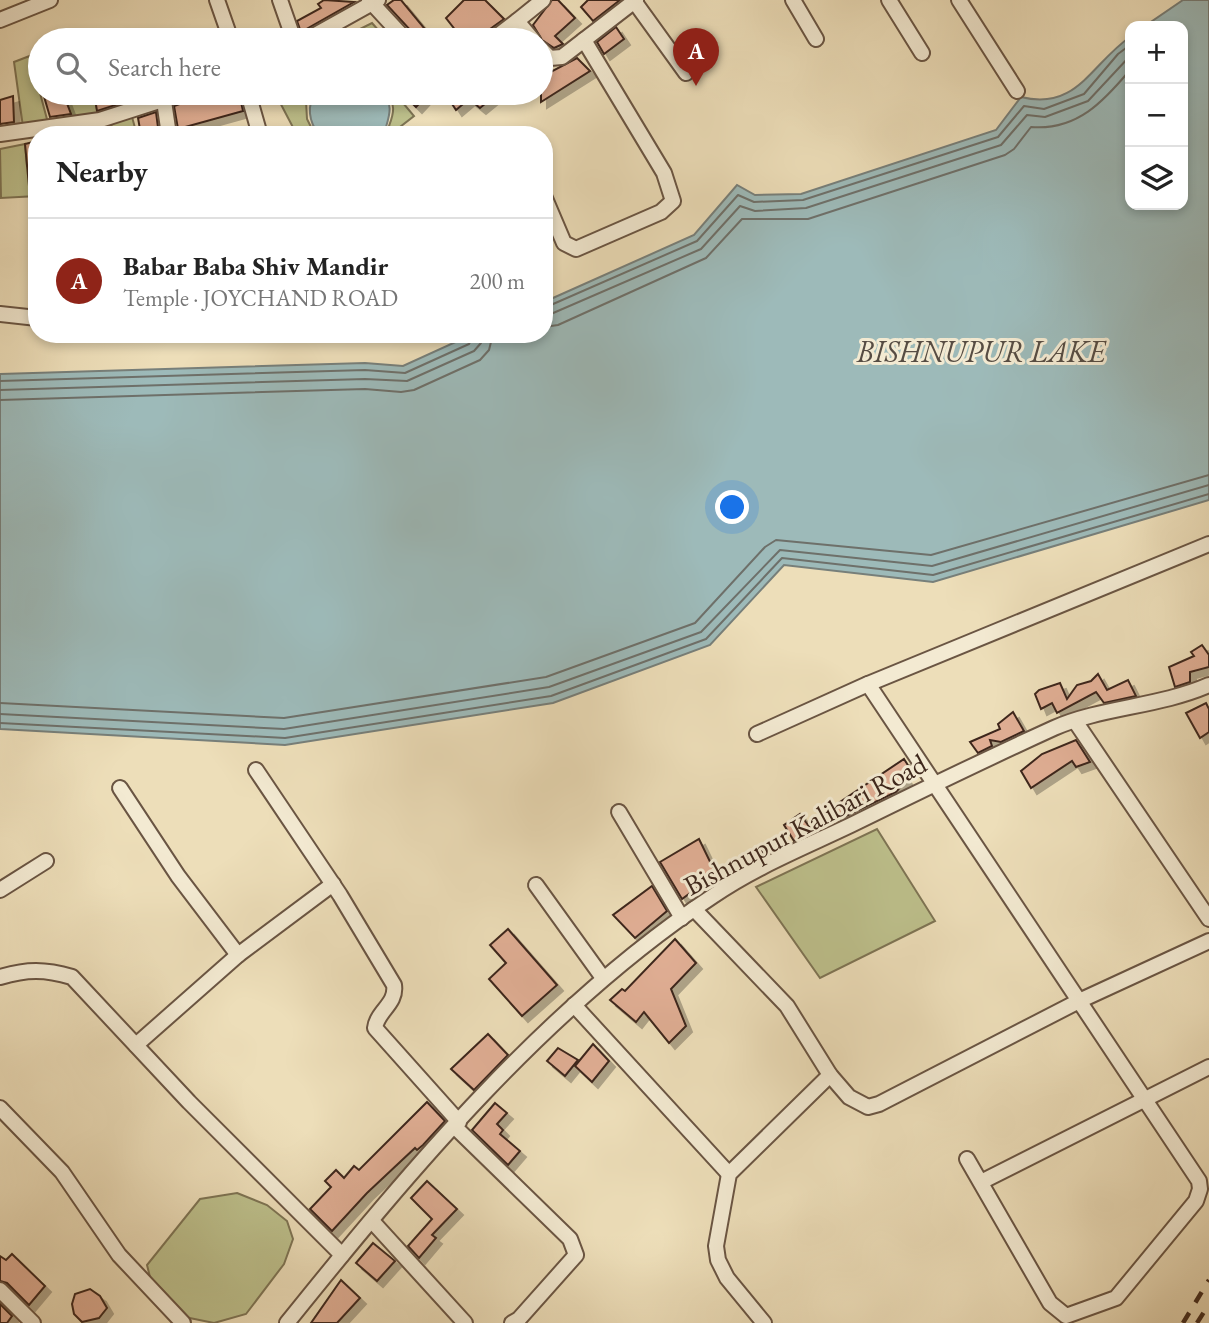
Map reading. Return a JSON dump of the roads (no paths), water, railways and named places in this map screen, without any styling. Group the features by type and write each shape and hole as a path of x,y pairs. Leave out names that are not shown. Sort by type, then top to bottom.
{"street":[{"path":"0,20 50,0"},
{"path":"217,0 227,28"},
{"path":"280,0 290,28"},
{"path":"508,28 543,0"},
{"path":"793,0 816,39"},
{"path":"889,0 922,53"},
{"path":"959,0 1017,91"},
{"path":"327,28 373,1 396,28"},
{"path":"553,58 584,40 635,1 686,73"},
{"path":"517,21 523,28"},
{"path":"553,217 564,243 576,249 661,212 673,201 664,173 584,40"},
{"path":"57,126 100,120 151,105"},
{"path":"165,105 168,126"},
{"path":"251,105 257,126"},
{"path":"0,134 28,130"},
{"path":"0,314 28,317"},
{"path":"757,734 868,684 1209,544"},
{"path":"868,684 1199,1181 1200,1189 1196,1201 1116,1298 1109,1303 1066,1316 1055,1310 967,1159"},
{"name":"Bishnupur Kalibari Road","path":"287,1323 342,1255 496,1080 603,978 688,914 744,878 932,783 1076,721 1156,704 1209,685"},
{"path":"1076,721 1209,919"},
{"path":"256,769 333,884 395,989 389,1005 377,1018 375,1028 457,1125 570,1239 577,1251 519,1320 512,1323"},
{"path":"120,788 178,876 238,955"},
{"path":"619,812 688,914 787,1006 830,1075 859,1104 868,1107 879,1104 1079,1001 1209,942"},
{"path":"0,890 46,861"},
{"path":"136,1045 238,955 333,884"},
{"path":"536,885 603,978"},
{"path":"0,977 27,969 48,970 72,977 342,1255"},
{"path":"575,1005 729,1174"},
{"path":"981,1182 1209,1067"},
{"path":"764,1323 727,1278 719,1260 716,1247 729,1174 830,1075"},
{"path":"0,1108 62,1172 119,1255 183,1323"},
{"path":"372,1221 465,1323"},
{"path":"0,1290 33,1323"}],"water":[{"name":"BISHNUPUR LAKE","path":"1183,0 1209,0 1209,500 933,582 784,565 710,645 553,703 285,745 0,729 0,374 365,363 403,366 453,343 553,343 553,298 694,235 737,185 755,195 801,194 996,130 1021,97 1040,100 1070,91 1125,41 1125,210 1188,210 1188,21 1152,21"},
{"path":"311,105 389,105 386,126 314,126"}],"railway":[{"path":"1183,1323 1209,1280"},
{"path":"1197,1323 1209,1304"}],"place":[{"name":"Babar Baba Shiv Mandir","path":"696,86"}]}
